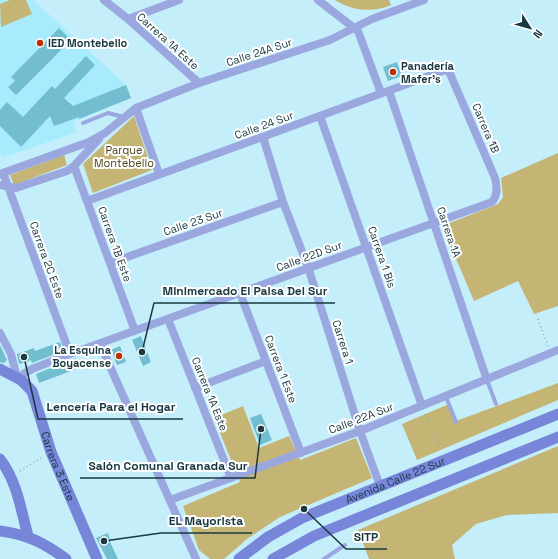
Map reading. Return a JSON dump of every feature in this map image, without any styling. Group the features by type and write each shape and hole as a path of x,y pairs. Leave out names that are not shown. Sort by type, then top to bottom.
{"main road":[{"name":"Carrera 3 Este","path":"0,369 17,378 29,387 36,398 51,452 97,559"},
{"name":"Avenida Calle 22 Sur","path":"239,559 258,544 287,526 380,486 558,414"},
{"name":"Avenida Calle 22 Sur","path":"276,558 314,536 558,437"},
{"path":"0,460 11,476 28,536"},
{"path":"0,531 28,536 66,559"}],"street":[{"name":"Carrera 1A Este","path":"104,0 128,19 198,83"},
{"path":"128,19 179,0"},
{"path":"318,0 354,27"},
{"name":"Calle 24A Sur","path":"4,186 22,187 58,174 74,166 105,133 136,108 198,83 330,40 354,27 424,0"},
{"name":"Carrera 1A","path":"354,27 360,36 385,92 435,223 487,380"},
{"name":"Calle 24 Sur","path":"87,200 448,69"},
{"name":"Carrera 1B","path":"448,69 495,178 496,198"},
{"path":"136,108 159,174"},
{"name":"Carrera 1 Bis","path":"320,116 422,406"},
{"name":"Calle 24A Sur","path":"1,174 72,149 105,133"},
{"name":"Carrera 1","path":"263,137 283,202 308,267 360,431 380,486"},
{"name":"Carrera 1B Este","path":"74,166 136,331"},
{"name":"Carrera 2C Este","path":"1,174 4,186 70,354"},
{"name":"Calle 22D Sur","path":"17,378 32,369 70,354 308,267 435,223 492,202 496,198"},
{"name":"Calle 23 Sur","path":"110,263 283,202"},
{"name":"Carrera 1 Este","path":"240,293 301,453"},
{"name":"Carrera 1A Este","path":"168,319 231,478"},
{"path":"0,333 11,354 17,378"},
{"path":"100,344 196,559"},
{"name":"Calle 22A Sur","path":"170,500 360,431 555,352"},
{"path":"196,388 266,361"}],"lane":[{"path":"83,123 108,113 125,117"},
{"path":"487,380 496,404"},
{"path":"446,397 456,422"},
{"path":"324,559 344,545"}],"path":[{"path":"538,319 555,352"},
{"path":"422,406 442,452"},
{"path":"11,476 51,452"}],"shaded area":[{"name":"IED Montebello","path":"33,0 126,85 131,98 73,122 77,132 2,158 0,152 0,1"}],"green space":[{"path":"10,0 26,0 32,14 1,27 0,4"},
{"path":"335,0 389,0 391,5 384,8 362,10 348,7"},
{"name":"Parque Montebello","path":"134,116 152,170 93,193 83,164"},
{"path":"558,153 558,306 534,314 518,281 474,301 442,226 498,204 503,197 501,178"},
{"path":"64,155 67,165 14,185 10,175"},
{"path":"558,383 558,400 417,460 402,424 449,404 456,421"},
{"path":"243,406 259,448 289,436 300,460 356,438 372,478 280,517 247,539 224,559 210,559 199,550 183,506 240,482 214,418"},
{"path":"558,446 558,513 507,515 476,524 452,545 455,559 369,559 358,530"}],"building":[{"path":"59,28 71,40 16,95 8,87 15,81 11,77"},
{"path":"86,56 95,65 64,98 73,106 126,85 131,98 79,119 79,117 54,126 50,116 21,147 0,126 0,110 7,102 23,117 52,86 55,89"},
{"name":"Panadería Mafer's","path":"397,62 402,76 388,81 383,67"},
{"path":"141,336 151,362 143,366 132,340"},
{"path":"60,342 63,351 32,363 31,360 19,364 17,354 34,348 35,351"},
{"path":"0,345 7,360 4,363 0,362"},
{"name":"La Esquina Boyacense","path":"120,346 126,362 117,365 111,350"},
{"path":"76,358 79,368 39,383 36,374"},
{"path":"261,414 272,440 260,445 250,418"},
{"path":"108,533 118,559 107,559 96,538"}],"place":[{"name":"IED Montebello","path":"40,43"},
{"name":"Panadería Mafer's","path":"393,72"},
{"name":"Minimercado El Paisa Del Sur","path":"142,352"},
{"name":"La Esquina Boyacense","path":"119,356"},
{"name":"Lencería Para el Hogar","path":"24,357"},
{"name":"Salón Comunal Granada Sur","path":"261,429"},
{"name":"SITP","path":"304,509"},
{"name":"EL Mayorista","path":"104,541"}]}
